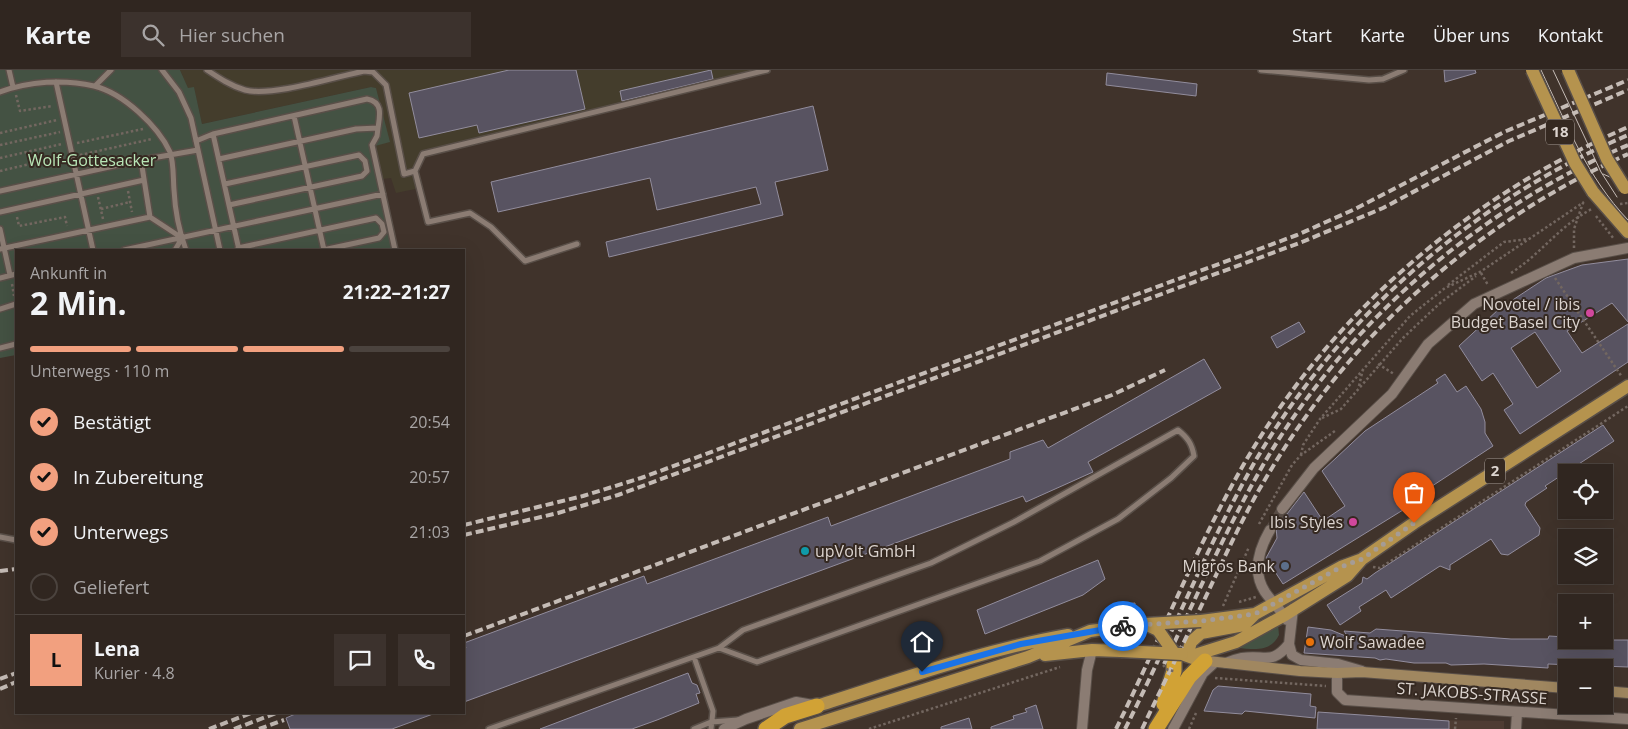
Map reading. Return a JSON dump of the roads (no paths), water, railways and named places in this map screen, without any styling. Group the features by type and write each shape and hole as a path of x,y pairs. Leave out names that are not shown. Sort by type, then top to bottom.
{"highway":[{"path":"1156,729 1174,671 1193,657"},
{"path":"1156,729 1189,676 1193,657"},
{"path":"766,729 784,716 817,706"}],"main road":[{"name":"18","path":"1532,70 1575,163 1593,192 1628,232"},
{"name":"18","path":"1568,70 1607,159 1626,190"},
{"name":"2","path":"1193,657 1236,642 1290,616 1367,563 1414,523 1625,382"},
{"path":"1274,604 1341,567 1367,563"},
{"name":"2","path":"1145,624 1201,621 1255,614 1274,604"},
{"path":"1193,657 1191,642 1201,633 1244,625 1255,614"},
{"path":"1145,624 1158,630 1193,657"},
{"name":"ST. JAKOBS-STRASSE","path":"800,729 1028,657 1090,631 1145,624"},
{"path":"817,706 939,667 1021,644 1090,631"},
{"name":"ST. JAKOBS-STRASSE","path":"1028,657 1092,650 1121,651 1337,673 1362,672 1558,687"},
{"path":"1613,692 1628,693"}],"street":[{"path":"1282,509 1314,468 1392,394 1404,380 1412,364 1428,344 1474,304 1574,258 1628,248"},
{"path":"1270,530 1265,539 1257,566 1260,582 1274,604 1290,616 1289,644"},
{"name":"ST. JAKOBS-STRASSE","path":"1226,663 1243,658 1268,659 1277,656 1289,644 1292,655 1301,660 1338,664 1362,672"},
{"path":"1082,729 1092,650"},
{"path":"1173,729 1203,673 1193,657"},
{"name":"ST. JAKOBS-STRASSE","path":"1337,673 1335,686 1337,692 1345,700 1628,720"},
{"path":"724,729 746,719 796,702 817,706"},
{"path":"1516,729 1517,713"}],"lane":[{"path":"9,70 13,87"},
{"path":"95,86 111,70"},
{"path":"162,70 187,106 220,249"},
{"path":"207,70 228,83 246,90 263,92 364,71 374,72 386,85 404,174 415,171"},
{"path":"577,244 525,261 491,227 470,213 428,222 415,171 423,154 767,70"},
{"path":"1261,70 1370,80 1383,79 1404,70"},
{"path":"56,82 92,249"},
{"path":"0,92 13,87 56,82 95,86 137,111 154,126 171,154 174,197 186,249"},
{"path":"196,141 213,134 367,100 379,106 380,115 377,136 372,145 395,249"},
{"path":"294,116 324,249"},
{"path":"219,159 356,129 378,128"},
{"path":"213,134 239,249 376,218 384,228 384,232 379,238 329,249"},
{"path":"0,192 141,160 198,150"},
{"path":"225,184 359,155 365,161 367,171 362,176 230,204"},
{"path":"141,160 150,216 182,238"},
{"path":"0,212 144,180"},
{"path":"129,249 382,194"},
{"path":"2,248 150,216"},
{"path":"0,229 2,248 13,275 0,278"},
{"path":"176,249 182,238"},
{"path":"0,309 15,304"},
{"path":"0,348 15,344"},
{"path":"489,729 719,648 744,630 931,563 1014,522 1178,430 1188,439 1192,447 1194,456 1171,478 1118,519 1040,561 757,662 719,648"},
{"path":"0,537 15,540"},
{"path":"694,657 713,712 711,729"},
{"path":"694,729 711,722 746,719"}],"tunnel":[{"path":"1270,530 1282,509"}],"tram line":[{"path":"1541,70 1578,149 1589,168 1628,220"},
{"path":"1553,70 1601,172 1617,197"},
{"path":"1603,174 1628,185"}],"railway":[{"path":"465,525 583,496 641,478 1297,235 1355,209 1504,132 1628,80"},
{"path":"465,535 558,513 618,495 1302,242 1383,208 1509,141 1628,90"},
{"path":"1116,729 1189,571 1236,478 1271,421 1311,367 1355,316 1403,270 1454,228 1509,190 1567,156 1628,127"},
{"path":"1125,729 1203,563 1253,465 1287,412 1325,361 1368,314 1414,270 1463,230 1516,194 1571,162 1628,135"},
{"path":"1164,664 1254,480 1302,405 1339,358 1380,313 1424,272 1472,234 1522,200 1574,171 1628,145"},
{"path":"1142,729 1254,498 1305,418 1342,370 1382,325 1426,284 1473,246 1522,212 1574,181 1628,154"},
{"path":"465,636 1112,395 1165,370"},
{"path":"0,571 15,569"},
{"path":"0,679 15,673"},
{"path":"0,689 15,682"},
{"path":"209,729 249,714"},
{"path":"234,729 274,714"},
{"path":"259,729 284,720"}],"place":[{"name":"Novotel / ibis Budget Basel City","path":"1590,313"},
{"name":"Ibis Styles","path":"1353,522"},
{"name":"upVolt GmbH","path":"805,551"},
{"name":"Migros Bank","path":"1285,566"},
{"name":"Wolf Sawadee","path":"1310,642"}],"park label":[{"name":"Wolf-Gottesacker","path":"92,160"}]}
